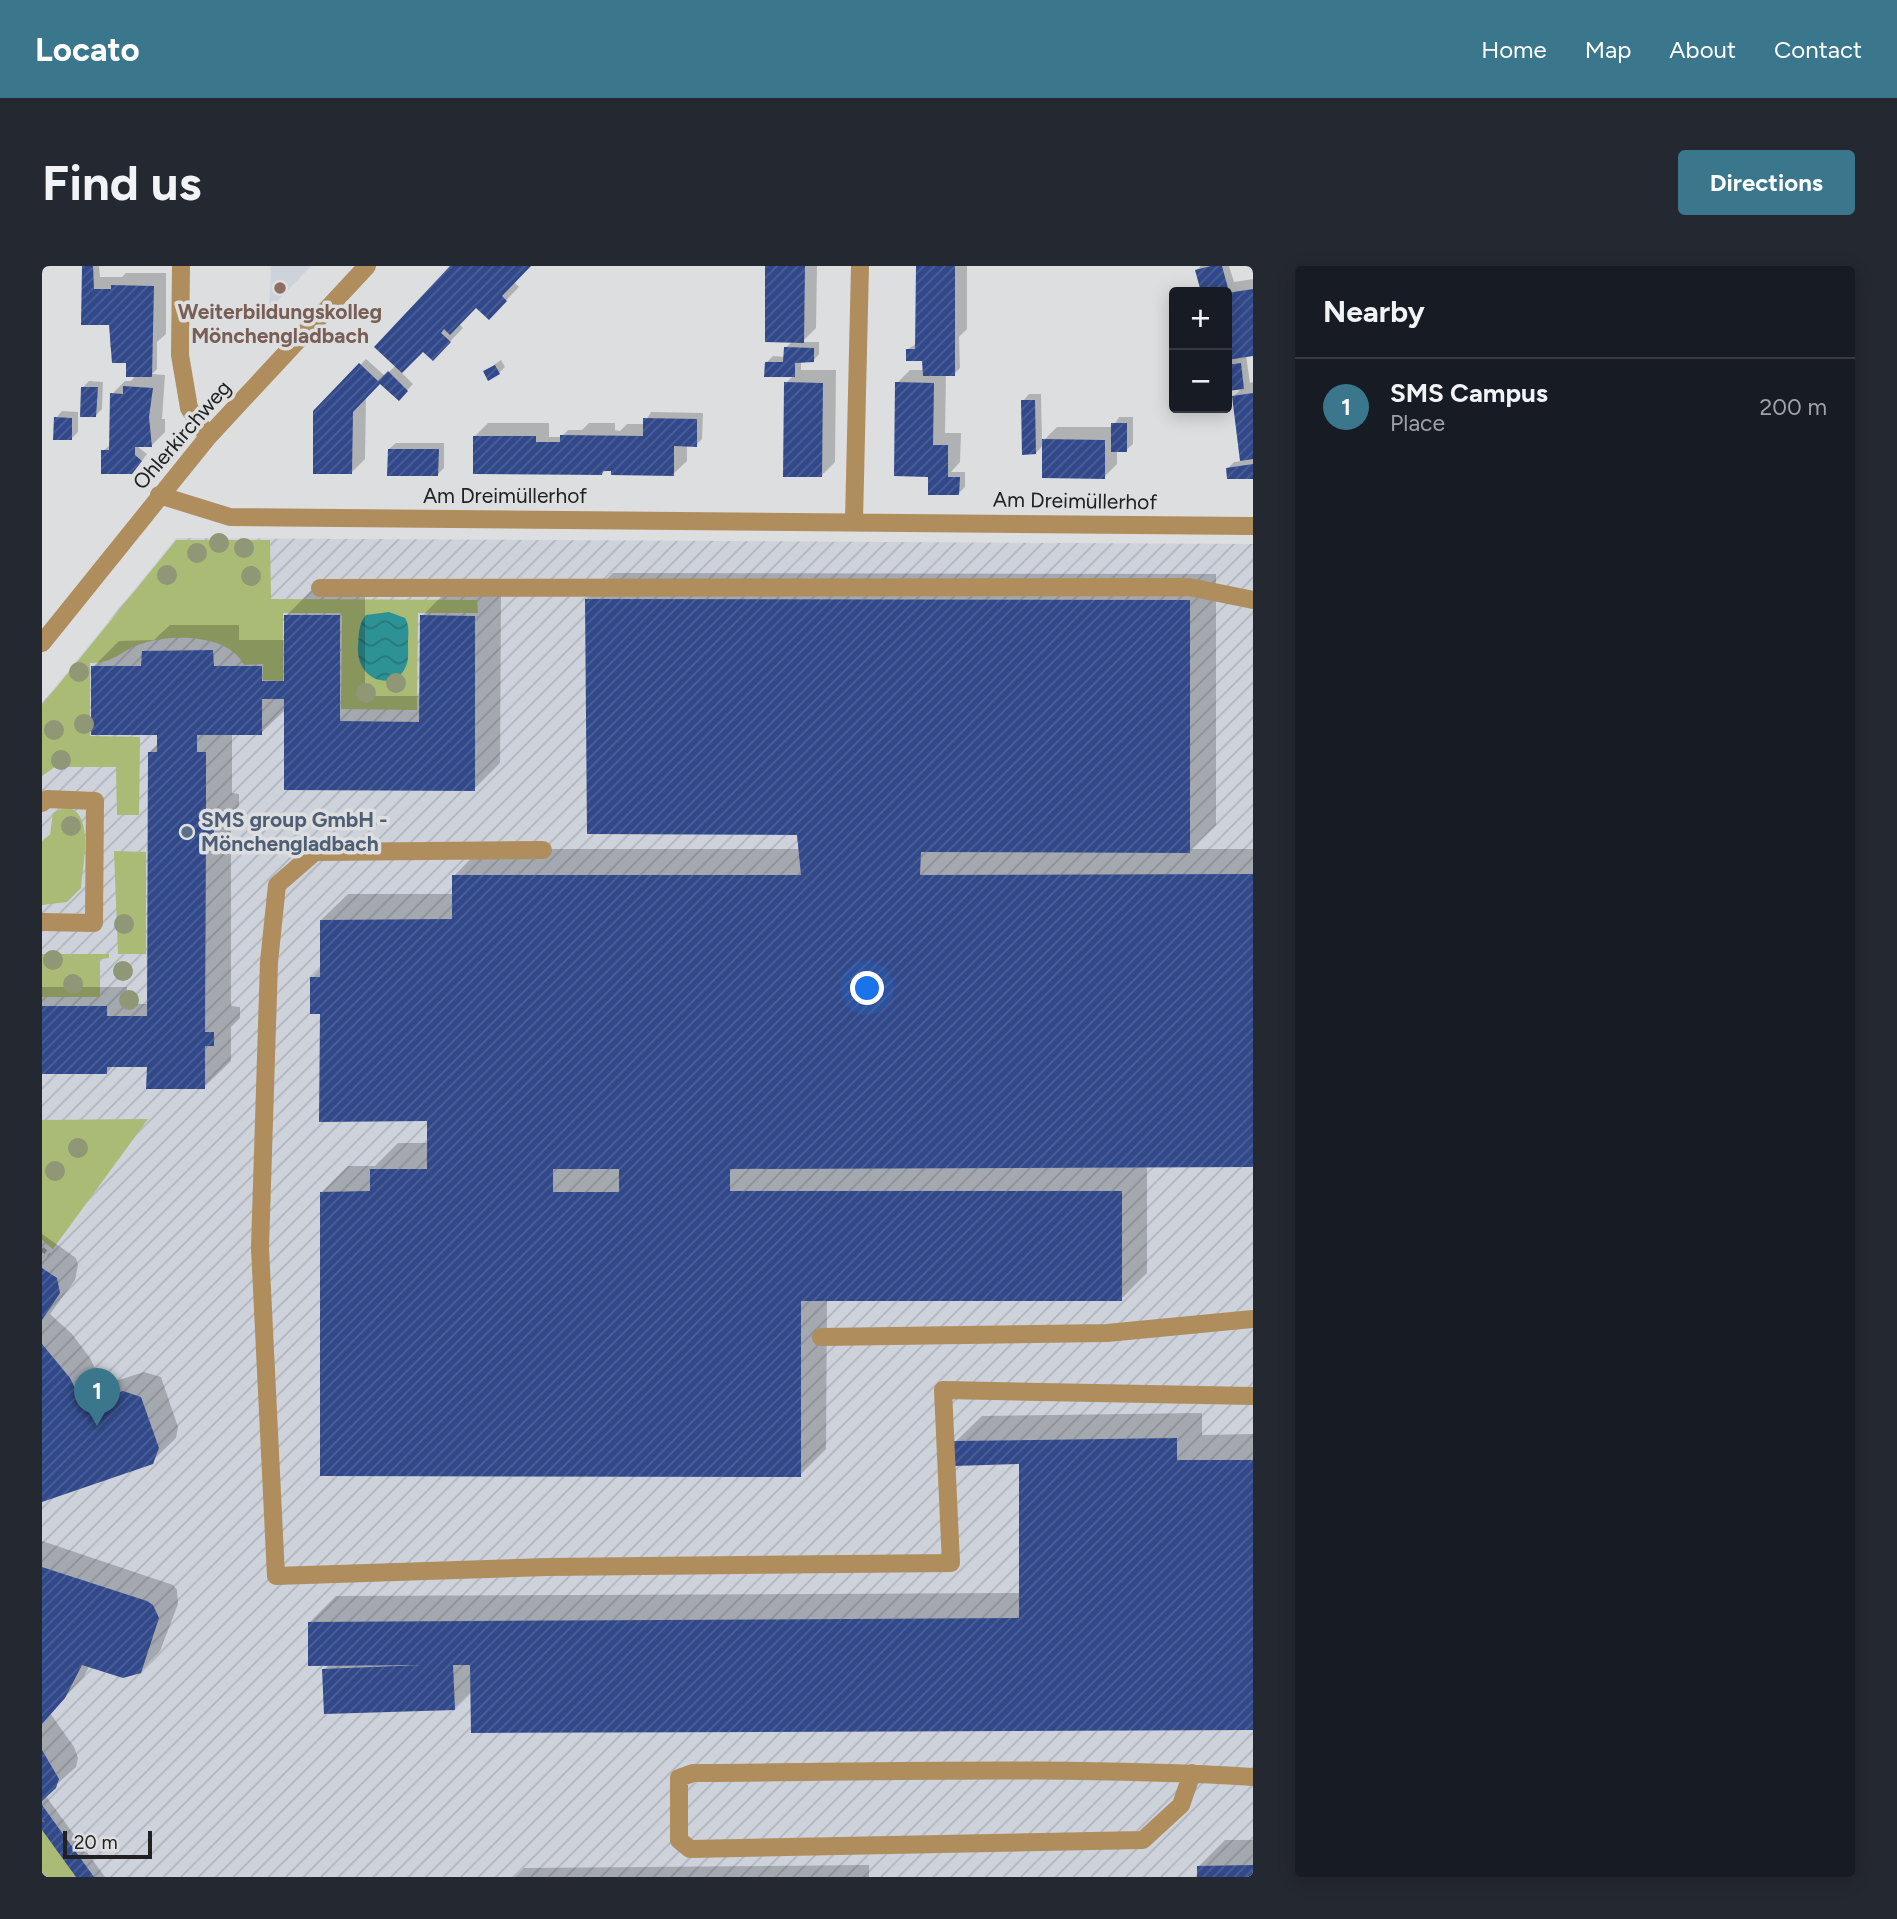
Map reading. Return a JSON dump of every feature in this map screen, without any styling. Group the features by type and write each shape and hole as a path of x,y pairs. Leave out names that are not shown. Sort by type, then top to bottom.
{"street":[{"path":"181,266 180,355 189,408 208,437"},
{"name":"Ohlerkirchweg","path":"42,643 208,437 367,266"},
{"path":"855,521 859,266"},
{"name":"Am Dreimüllerhof","path":"159,495 230,517 1253,526"},
{"path":"320,588 1189,587 1253,600"},
{"path":"42,803 47,799 95,801 94,923 42,922"},
{"path":"543,850 315,852 277,885 269,962 260,1248 276,1576 547,1567 951,1563 943,1390 1253,1396"},
{"path":"821,1338 1107,1333 1253,1319"},
{"path":"1192,1773 1181,1805 1143,1840 690,1849 679,1840 679,1778 693,1773 1192,1773 1253,1777"}],"path":[{"path":"42,1249 49,1255"}],"shaded area":[{"name":"Weiterbildungskolleg Mönchengladbach","path":"271,266 311,266 269,310"},
{"path":"176,538 1253,544 1253,1877 42,1877 42,703"}],"green space":[{"path":"176,540 270,540 271,599 477,600 478,613 418,613 417,710 341,709 342,613 283,613 283,681 263,680 263,664 244,665 237,655 226,647 199,639 156,640 136,646 113,658 90,663 90,736 140,737 139,815 117,815 116,767 55,767 42,776 42,705"},
{"path":"66,807 75,811 84,829 85,854 81,888 67,902 42,905 42,841 50,835 53,813"},
{"path":"114,851 146,852 146,954 118,954"},
{"path":"42,954 109,954 109,958 100,959 100,997 42,997"},
{"path":"148,1119 53,1249 42,1240 42,1120"},
{"path":"42,1830 77,1877 42,1877"}],"water":[{"path":"389,612 407,621 408,655 407,664 401,674 386,681 370,675 363,668 358,647 363,618 366,615"}],"building":[{"path":"82,266 93,266 94,289 111,289 111,285 154,286 152,377 126,377 126,363 112,363 109,325 81,325"},
{"path":"450,266 531,266 502,296 507,301 489,320 476,308 450,335 444,329 441,333 451,342 433,361 423,352 402,373 374,347"},
{"path":"765,266 805,266 804,343 765,342"},
{"path":"916,266 955,266 955,376 923,376 922,361 906,361 906,349 915,349"},
{"path":"1222,266 1228,287 1200,287 1195,270"},
{"path":"1253,289 1253,356 1232,359 1232,292"},
{"path":"784,347 814,348 814,362 795,363 795,377 764,377 765,362 783,362"},
{"path":"359,363 378,381 388,371 408,391 399,401 380,384 353,412 352,474 313,474 313,411"},
{"path":"1241,363 1244,389 1232,390 1232,364"},
{"path":"495,365 500,374 488,381 483,371"},
{"path":"784,382 823,383 822,477 783,477"},
{"path":"895,382 934,383 933,445 948,445 948,477 960,477 959,495 928,495 928,477 894,476"},
{"path":"123,386 153,388 149,417 152,447 135,447 135,455 142,461 132,474 101,474 101,450 109,450 110,393 123,394"},
{"path":"81,387 98,387 96,417 80,417"},
{"path":"1253,393 1253,459 1240,461 1232,396"},
{"path":"1021,400 1035,400 1036,454 1022,455"},
{"path":"54,417 72,418 72,440 53,440"},
{"path":"643,418 697,419 697,447 674,446 674,476 611,475 611,471 603,471 602,475 473,474 473,436 536,436 536,442 560,442 560,435 643,436"},
{"path":"1111,423 1127,423 1127,452 1111,452"},
{"path":"1042,439 1105,440 1105,479 1042,478"},
{"path":"388,449 439,449 438,476 387,476"},
{"path":"1253,464 1253,479 1227,479 1226,468"},
{"path":"585,599 1190,600 1190,853 921,852 920,875 1253,874 1253,1167 730,1169 730,1191 1122,1191 1122,1301 801,1301 801,1477 320,1476 320,1192 370,1191 370,1169 427,1169 427,1121 319,1122 320,1014 310,1014 310,977 320,977 320,920 452,919 452,875 801,875 797,835 587,834","holes":["553,1169 619,1169 619,1192 553,1192"]},
{"path":"284,615 340,615 340,721 419,722 420,615 475,616 475,791 284,790 284,699 262,699 262,735 197,735 197,752 206,752 206,819 214,819 214,834 206,834 205,1032 214,1032 214,1046 205,1046 205,1089 146,1089 147,1067 107,1067 107,1074 42,1074 42,1006 107,1006 107,1016 147,1016 148,752 157,752 157,735 91,735 91,666 141,666 142,651 213,650 214,666 262,666 262,681 284,681"},
{"path":"42,1268 57,1278 60,1293 42,1320"},
{"path":"42,1344 70,1378 83,1404 123,1391 141,1397 159,1448 153,1464 42,1502"},
{"path":"1177,1438 1177,1460 1253,1460 1253,1730 471,1733 470,1665 453,1665 455,1710 324,1714 322,1669 422,1665 308,1666 308,1622 1019,1618 1019,1464 954,1466 954,1441"},
{"path":"42,1567 147,1601 153,1605 159,1618 141,1673 123,1678 82,1665 65,1698 42,1724"},
{"path":"42,1750 59,1779 56,1788 42,1801"},
{"path":"42,1805 94,1877 76,1877 42,1830"},
{"path":"1253,1865 1253,1877 1197,1877 1197,1866"}],"place":[{"name":"Weiterbildungskolleg Mönchengladbach","path":"280,288"},
{"name":"SMS group GmbH - Mönchengladbach","path":"187,832"},
{"name":"SMS Campus","path":"97,1426"}]}
